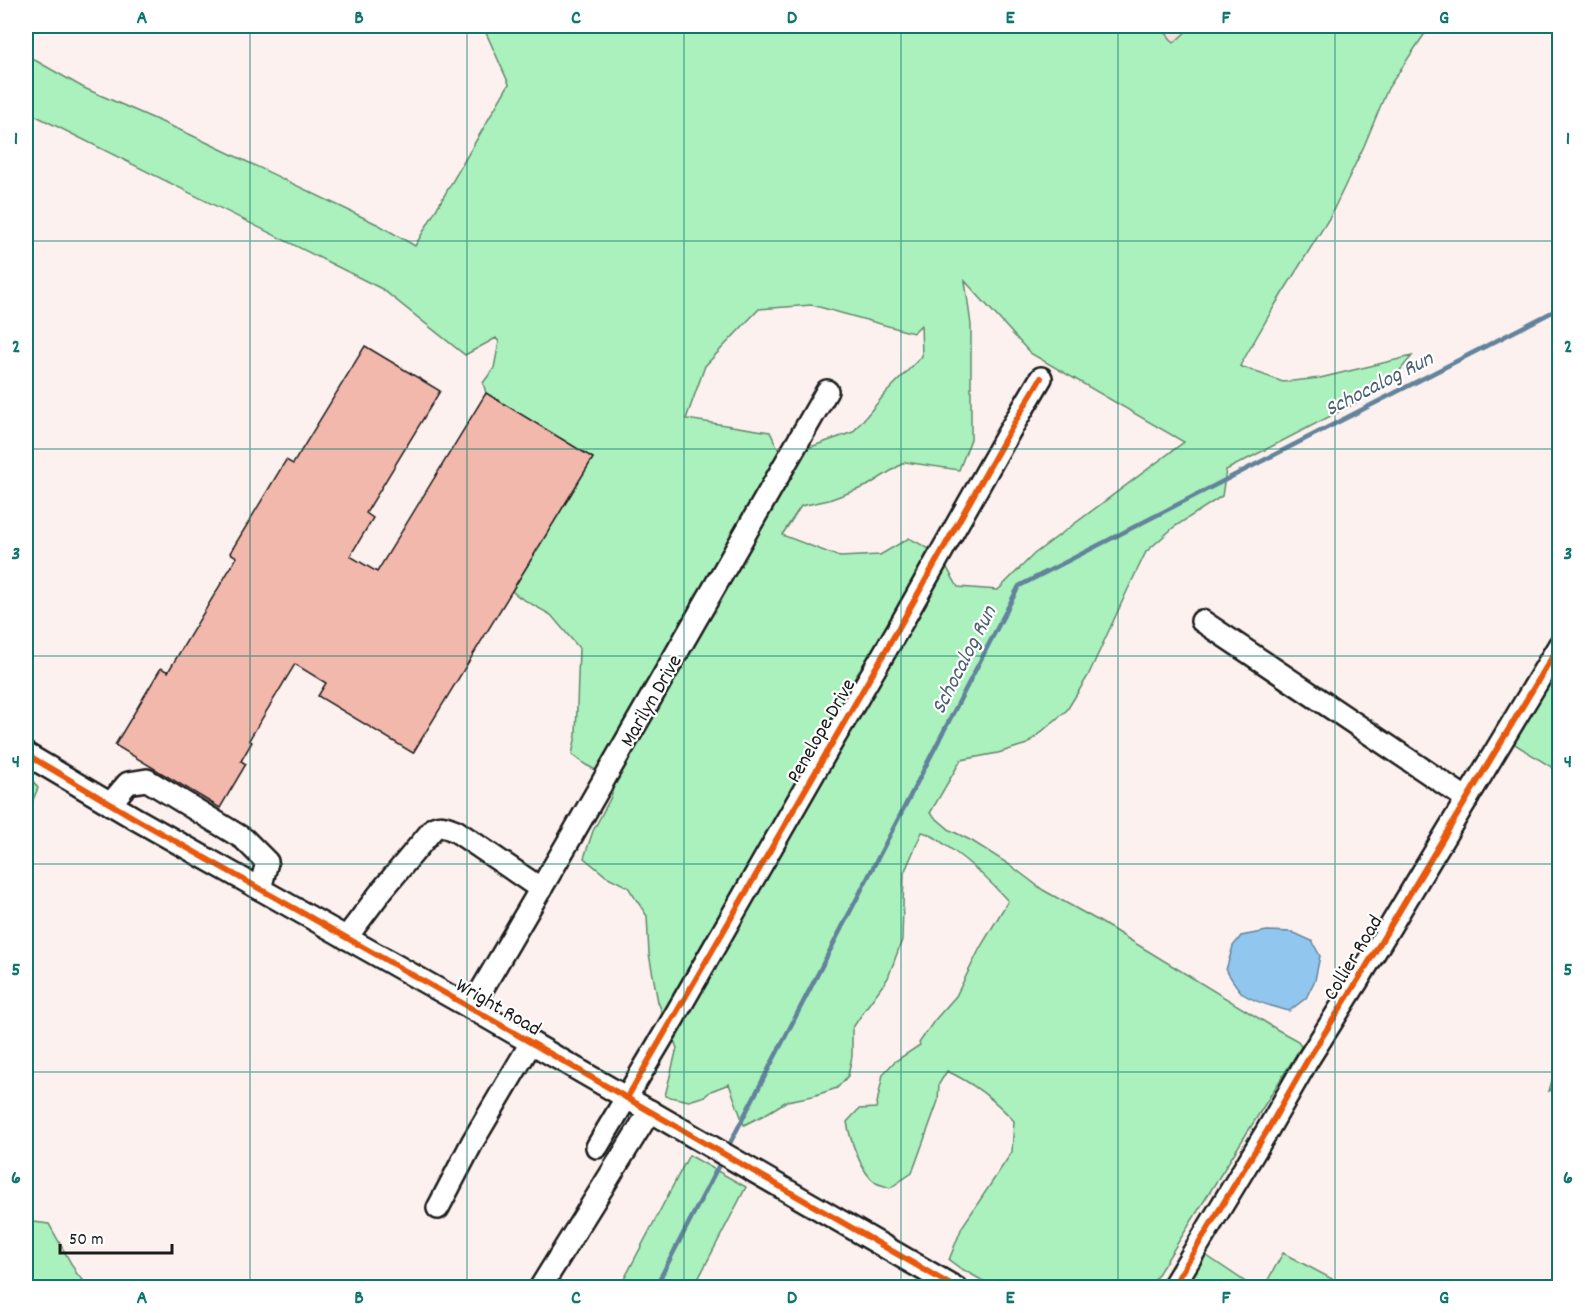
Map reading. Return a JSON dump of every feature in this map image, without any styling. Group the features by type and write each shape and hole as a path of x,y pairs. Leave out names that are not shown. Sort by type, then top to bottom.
{"street":[{"name":"Penelope Drive","path":"597,1147 1041,378"},
{"name":"Marilyn Drive","path":"471,1008 827,391"},
{"path":"1202,621 1467,799"},
{"name":"Collier Road","path":"1176,1286 1560,644"},
{"name":"Wright Road","path":"26,754 956,1287"},
{"path":"111,804 128,783 147,780 244,839 267,862 260,889"},
{"path":"346,938 434,828 442,825 456,831 541,889"},
{"path":"438,1208 473,1141 531,1042"},
{"path":"540,1287 650,1111"}],"shaded area":[{"path":"1160,26 1192,26 1174,43"}],"green space":[{"path":"483,26 1160,26 1174,43 1192,26 1430,26 1388,88 1364,146 1330,217 1240,366 1283,382 1320,378 1412,356 1385,388 1226,470 1222,496 1174,527 1146,552 1088,676 1067,710 1027,744 998,753 961,760 930,813 950,830 1010,865 1043,890 1298,1041 1301,1047 1150,1287 994,1287 949,1260 962,1227 1012,1152 1014,1121 983,1092 947,1071 939,1084 938,1101 912,1173 890,1188 876,1183 861,1164 847,1122 859,1109 876,1108 883,1074 894,1062 920,1045 919,1043 934,1021 956,996 980,948 1008,901 966,861 926,833 922,832 904,873 902,940 888,978 852,1029 852,1056 848,1076 837,1088 787,1101 744,1125 729,1084 689,1101 665,1096 677,1048 658,1002 649,954 647,916 628,887 606,876 584,858 593,831 611,797 615,780 572,755 576,735 579,648 551,615 512,591 593,458 486,393 483,383 494,368 499,342 496,338 465,355 382,289 26,111 26,55 84,88 189,134 379,225 415,246 509,84","holes":["965,281 1030,353 1184,442 1034,554 998,590 958,587 939,554 909,538 880,555 840,557 782,535 801,506 829,500 867,486 905,462 959,470 971,439 971,325","812,305 913,333 921,325 922,356 885,394 853,432 782,457 770,432 686,419 705,366 759,309"]},
{"path":"1559,666 1559,772 1510,741"},
{"path":"26,771 38,788 26,816"},
{"path":"1559,1057 1559,1086 1549,1091"},
{"path":"689,1155 746,1187 694,1287 620,1287"},
{"path":"26,1221 49,1224 77,1274 90,1287 26,1287"},
{"path":"1283,1253 1347,1287 1264,1287"},
{"path":"1204,1254 1253,1287 1185,1288"}],"water":[{"path":"1267,931 1292,932 1312,941 1320,956 1315,980 1306,998 1289,1011 1247,997 1226,970 1233,946 1241,936"}],"building":[{"path":"365,346 440,391 366,513 373,518 350,556 377,572 486,393 593,458 413,753 318,696 326,683 295,664 249,740 252,742 241,761 246,764 220,808 115,745 161,668 168,672 237,557 230,553 286,460 293,464"}],"waterway":[{"name":"Schocalog Run","path":"727,1149 1019,586 1560,308"},
{"name":"Schocalog Run","path":"655,1288 722,1159"}],"cycle path":[{"path":"627,1098 1041,378"},
{"path":"1172,1288 1560,644"},
{"path":"26,754 956,1288"}]}
